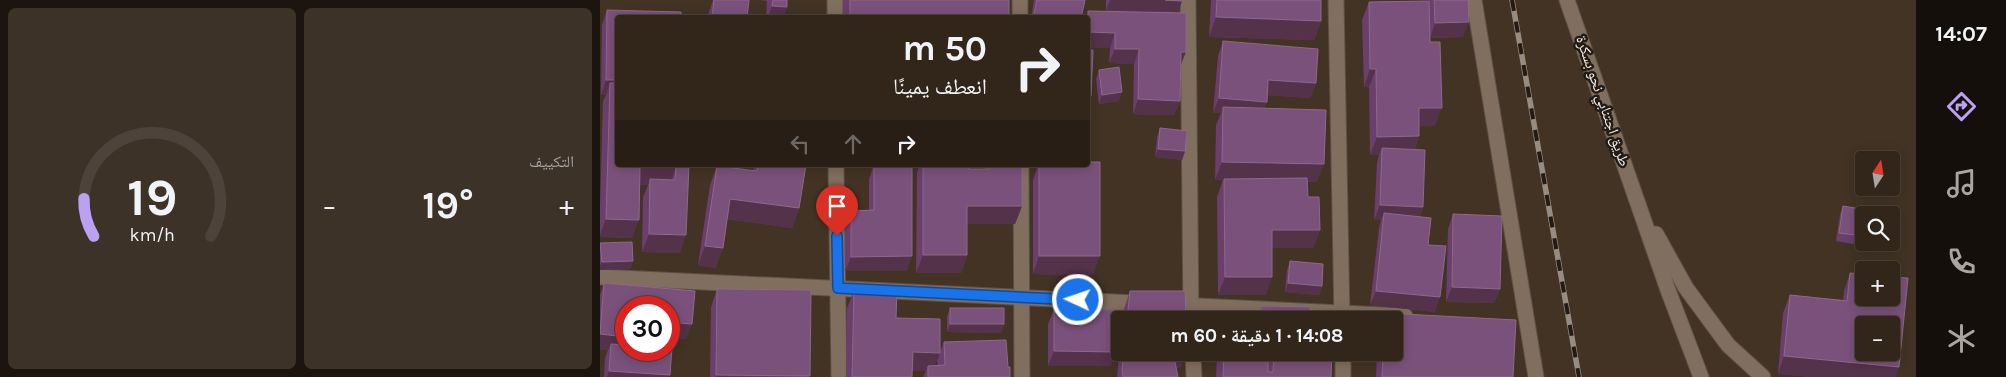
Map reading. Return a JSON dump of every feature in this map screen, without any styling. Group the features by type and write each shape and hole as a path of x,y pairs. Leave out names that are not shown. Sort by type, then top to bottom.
{"street":[{"path":"835,0 835,15"},
{"path":"1020,0 1020,15"},
{"path":"1188,0 1191,311"},
{"path":"1336,0 1342,311"},
{"path":"1474,0 1536,377"},
{"name":"طريق اجتنابي نحو بسكرة","path":"1567,0 1668,290 1701,377"},
{"path":"836,167 839,377"},
{"path":"1020,167 1022,377"},
{"name":"طريق اجتنابي نحو بسكرة","path":"1638,202 1686,288 1728,346 1763,377"},
{"path":"600,277 1021,297 1170,311"},
{"path":"1403,316 1420,316"},
{"path":"1508,321 1528,322"},
{"path":"1193,361 1194,377"},
{"path":"1343,361 1343,377"}],"building":[{"path":"714,0 749,0 747,15 712,15"},
{"path":"773,0 787,0 787,7 772,6"},
{"path":"850,0 1009,0 1009,15 850,15"},
{"path":"1037,0 1085,0 1082,15 1034,15"},
{"path":"1217,0 1321,0 1321,21 1216,17"},
{"path":"1434,0 1468,0 1469,22 1435,23"},
{"path":"1429,1 1430,42 1440,42 1442,108 1419,108 1419,136 1377,137 1376,69 1370,69 1369,2"},
{"path":"607,10 681,12 681,15 615,15 615,80 606,80"},
{"path":"1088,11 1186,13 1186,52 1181,52 1180,101 1138,99 1139,49 1115,49 1115,33 1090,32 1090,15 1088,15"},
{"path":"1223,41 1318,49 1316,83 1268,80 1267,102 1219,98"},
{"path":"1090,50 1093,50 1091,96"},
{"path":"1119,67 1122,92 1102,95 1099,70"},
{"path":"610,83 615,83 615,167 640,167 639,220 606,219"},
{"path":"1223,107 1326,110 1324,164 1222,162"},
{"path":"1160,128 1187,131 1185,151 1158,149"},
{"path":"1382,148 1425,150 1423,207 1380,205"},
{"path":"1090,162 1100,162 1100,256 1039,256 1039,167 1090,167"},
{"path":"676,167 689,167 686,235 649,234 650,179 675,180"},
{"path":"717,167 757,171 758,167 806,167 799,208 730,199 723,248 705,246"},
{"path":"874,167 912,167 912,256 851,257 851,211 874,210"},
{"path":"923,167 990,169 990,167 1022,167 1022,206 967,206 967,255 923,255"},
{"path":"1307,178 1308,197 1319,197 1320,230 1272,230 1272,277 1225,277 1224,179"},
{"path":"1843,206 1855,208 1855,235 1839,233"},
{"path":"1384,213 1431,218 1428,245 1446,246 1440,297 1376,291"},
{"path":"1453,214 1502,216 1500,289 1452,287"},
{"path":"632,242 633,261 602,262 600,243"},
{"path":"1290,261 1323,264 1322,286 1288,283"},
{"path":"1850,273 1855,273 1855,306 1900,306 1900,278 1908,278 1900,357 1900,316 1855,316 1855,361 1900,361 1899,367 1784,356 1790,295 1847,301"},
{"path":"604,283 695,291 692,324 680,323 680,296 615,296 615,336 600,334"},
{"path":"717,289 811,290 810,376 716,375"},
{"path":"854,290 897,290 896,318 940,319 940,353 913,352 912,377 852,377"},
{"path":"1130,291 1185,291 1186,311 1128,311"},
{"path":"1262,306 1310,307 1310,311 1262,311"},
{"path":"950,308 1004,308 1004,324 950,324"},
{"path":"1054,309 1116,310 1111,311 1111,352 1054,351"},
{"path":"1403,314 1516,320 1513,377 1382,377 1383,361 1403,361"},
{"path":"1006,340 1010,377 928,377 928,366 945,365 944,342"},
{"path":"611,344 615,344 615,361 671,361 670,375 609,371"},
{"path":"1123,361 1175,361 1178,377 1123,377"},
{"path":"1224,361 1268,361 1268,372 1273,372 1274,361 1332,361 1331,377 1223,377"}],"railway":[{"path":"1512,0 1579,377"}],"route":[{"path":"837,236 838,288 1078,300"}]}
